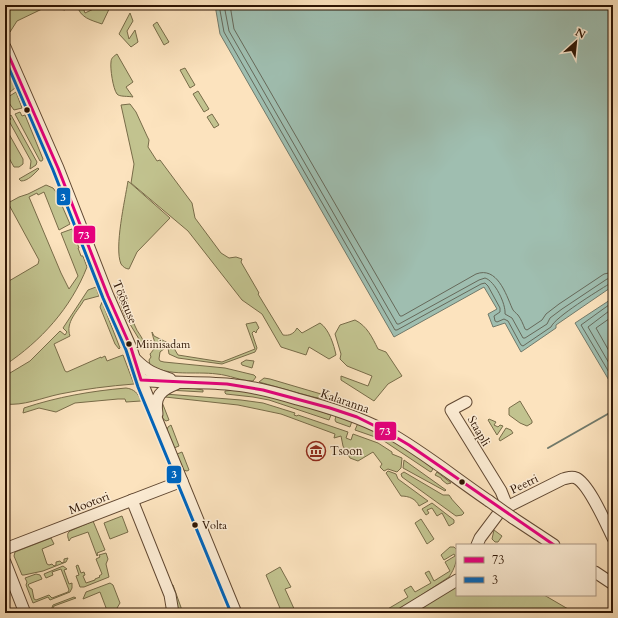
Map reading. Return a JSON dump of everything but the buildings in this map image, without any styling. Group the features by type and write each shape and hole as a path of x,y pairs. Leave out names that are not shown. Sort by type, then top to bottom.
{"street":[{"name":"Tööstuse","path":"5,46 58,168 134,358 141,380 236,613"},
{"path":"134,358 145,369 180,382"},
{"name":"Kalaranna","path":"141,380 156,382 215,383 256,388 335,409 363,420 386,431 410,446 552,544"},
{"path":"159,425 156,409 158,397 162,390 180,382"},
{"name":"Staapli","path":"466,402 452,410 501,491 507,506"},
{"name":"Peetri","path":"478,544 480,538 501,510 563,479 570,477 576,478 585,486 599,510"},
{"name":"Mootori","path":"5,549 182,481"},
{"path":"132,500 170,595 173,613"},
{"path":"599,510 613,538"},
{"path":"599,510 598,525 603,535 613,545"},
{"path":"5,562 25,613"},
{"path":"596,573 613,584"},
{"path":"403,613 456,581"}],"green space":[{"path":"20,5 65,5 65,10 54,8 42,9 17,21 10,32 5,21 5,10"},
{"path":"77,5 82,5 85,13 102,5 111,5 102,24 83,16"},
{"path":"130,13 133,21 127,31 129,39 135,30 138,42 131,47 119,34"},
{"path":"157,22 169,42 164,45 153,25"},
{"path":"117,54 133,82 126,87 133,97 120,96 114,88 111,61"},
{"path":"5,64 15,88 5,96"},
{"path":"185,68 195,85 190,88 180,70"},
{"path":"198,91 209,109 204,112 193,94"},
{"path":"16,92 22,108 14,110 9,103 8,97"},
{"path":"130,104 136,112 149,140 148,147 157,161 160,160 192,203 195,218 221,253 229,258 236,257 242,259 241,262 259,293 258,294 283,335 291,334 297,328 302,333 320,323 328,333 336,355 329,359 309,347 306,355 281,347 262,314 242,300 188,231 131,183 134,164 121,105"},
{"path":"20,112 22,116 25,115 43,159 42,161 40,161 15,114"},
{"path":"212,114 219,125 214,128 207,117"},
{"path":"11,115 37,162 36,165 30,169 31,161 9,121 11,119 7,118"},
{"path":"9,134 23,159 23,164 19,167 14,167 5,151 5,137"},
{"path":"38,168 39,169 28,179 21,181 19,179"},
{"path":"128,181 170,218 137,252 129,269 127,269 121,264 119,257 119,236"},
{"path":"46,185 53,188 56,192 70,224 59,230 44,192 38,195 37,193 29,197 69,289 78,276 61,233 72,229 81,256 83,256 87,267 64,310 54,322 31,345 5,365 5,275 9,281 38,264 39,260 8,203"},
{"path":"96,287 99,296 84,300 69,326 70,336 54,344 65,371 67,372 101,357 105,356 107,361 123,355 134,384 87,389 26,403 5,404 5,376 30,361 60,331 65,335 67,332 63,328 88,290"},
{"path":"120,291 125,297 133,322 143,341 143,349 139,339 125,316 116,292"},
{"path":"102,302 120,348 119,349 115,344 100,307"},
{"path":"355,320 366,329 378,349 386,352 402,376 388,384 374,401 341,380 341,376 368,386 372,376 347,366 340,359 341,354 335,334 340,325"},
{"path":"256,322 259,328 256,333 254,331 252,333 257,348 255,352 222,364 178,358 169,354 168,348 165,348 160,352 159,359 160,361 164,362 225,368 254,375 256,377 253,381 217,374 166,371 150,365 150,354 155,345 152,332 154,336 172,345 178,355 222,362 255,349 246,324"},
{"path":"246,360 254,361 252,368 242,365 241,363"},
{"path":"264,378 338,399 336,401 313,397 259,382"},
{"path":"185,387 203,390 203,392 168,390"},
{"path":"126,388 135,392 141,401 126,402 125,399 118,399 75,403 56,412 39,408 23,413 24,408 49,401 87,393"},
{"path":"237,390 285,400 331,415 329,420 269,400 225,393 225,391"},
{"path":"165,394 263,403 295,413 294,415 298,415 348,432 346,438 351,440 353,434 378,443 392,452 392,454 402,458 401,468 397,472 388,469 384,471 380,467 382,464 373,452 358,461 350,458 343,446 341,436 334,438 335,434 281,414 238,405 165,397"},
{"path":"160,397 169,420 166,421 163,419 161,414"},
{"path":"520,401 532,421 532,423 527,426 509,415 509,408"},
{"path":"336,416 352,421 350,427 336,422"},
{"path":"489,419 496,422 494,425 498,427 500,425 503,426 497,435 488,420"},
{"path":"358,423 382,434 418,457 433,469 431,472 429,471 381,439 355,430"},
{"path":"171,425 179,446 174,448 167,430"},
{"path":"506,428 511,430 513,433 500,441 499,439"},
{"path":"182,452 189,470 187,471 183,470 177,454"},
{"path":"404,460 446,490 445,491 403,468"},
{"path":"388,471 396,474 398,479 428,501 419,506 412,498 401,496 386,473"},
{"path":"404,472 443,495 449,495 464,513 456,516 402,477 401,474"},
{"path":"437,472 451,483 447,484 435,475"},
{"path":"432,503 454,520 454,523 449,526 442,513 437,516 432,508 427,510 429,513 426,515 422,509"},
{"path":"122,516 128,532 110,539 104,523"},
{"path":"421,519 434,539 427,544 415,523"},
{"path":"93,521 105,550 97,553 97,556 88,532 71,538 69,541 68,536 70,531"},
{"path":"494,530 502,536 498,542 495,542 492,539"},
{"path":"51,538 54,544 42,549 47,564 52,564 54,566 56,565 56,562 60,561 62,563 64,562 64,559 68,558 66,562 43,571 22,575 14,556 15,552"},
{"path":"450,547 454,547 456,549 455,564 449,577 394,613 381,613 408,597 404,590 411,586 415,592 431,583 425,573 429,571 434,581 450,571 445,562 455,556 454,554 444,560 441,555"},
{"path":"106,553 108,559 106,564 109,577 84,587 80,587 76,576 79,575 76,566 78,565 81,573 84,572 85,575 83,576 86,583 95,580 102,574 96,559 100,557 99,555"},
{"path":"63,566 67,569 64,570 69,584 72,583 70,592 50,600 48,597 33,603 25,578 36,574 40,575 42,579 28,585 32,589 34,599 36,600 49,595 52,598 68,592 69,590 61,569 52,572 53,575 46,578 44,574"},
{"path":"280,567 291,587 285,589 296,613 282,613 266,575"},
{"path":"110,583 113,585 120,603 114,613 108,613 100,592 83,599 86,592"},
{"path":"171,584 173,585 183,613 177,613"},
{"path":"456,586 456,596 546,596 575,613 412,613"},
{"path":"74,597 76,598 54,606 53,608 56,613 43,613 51,610 53,605"}],"water":[{"path":"215,5 613,5 613,286 556,325 556,328 521,352 505,323 493,327 488,314 497,309 484,287 394,337 220,34"},
{"path":"613,298 613,387 575,323"}],"waterway":[{"path":"548,448 613,411"}],"transit line":[{"name":"73","path":"5,47 58,168 108,296 131,348 141,380 227,384 263,390 357,417 409,445 553,544"},
{"name":"3","path":"5,59 53,170 103,298 126,350 138,387 231,613"}],"place":[{"name":"Miinisadam","path":"129,344"},
{"name":"Tsoon","path":"316,451"},
{"name":"Volta","path":"195,525"}]}
